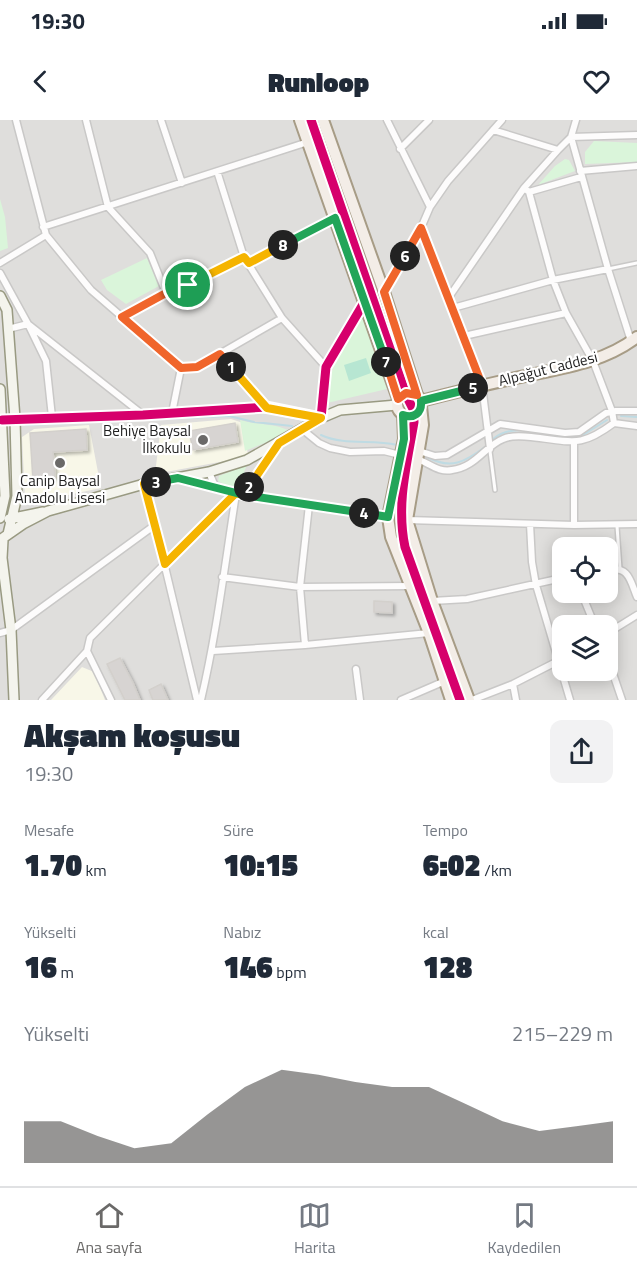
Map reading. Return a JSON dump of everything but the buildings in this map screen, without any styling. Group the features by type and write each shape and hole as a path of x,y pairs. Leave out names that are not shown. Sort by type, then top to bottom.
{"main road":[{"path":"300,120 403,415 405,431 388,517 391,537 429,633 451,700"},
{"path":"323,120 420,401 423,425 407,520 432,601 471,700"},
{"path":"0,296 7,310 17,456 17,496 13,518 4,538 2,558 10,630 14,700"},
{"name":"Alpağut Caddesi","path":"420,401 593,361 634,339"},
{"path":"0,389 5,496 0,520 48,512 144,484 209,472 247,460 321,418 347,409 398,402 406,393 420,401"},
{"path":"403,415 414,415 420,401"},
{"path":"17,496 21,505 32,513"},
{"path":"4,538 48,512"}],"street":[{"path":"16,120 46,235 91,290 181,368 197,367 282,318"},
{"path":"86,120 108,207 150,253 166,293"},
{"path":"161,120 182,183"},
{"path":"387,120 430,207"},
{"path":"400,149 429,120"},
{"path":"384,292 421,228 430,207 448,181 502,120"},
{"path":"449,297 527,190 571,137 576,120"},
{"path":"493,130 558,150"},
{"path":"571,137 637,135"},
{"path":"571,137 608,269 634,339"},
{"path":"44,227 308,142"},
{"path":"527,190 580,174 637,166"},
{"path":"217,171 247,260 282,318 326,367"},
{"path":"527,190 553,280 566,313 593,361 612,411 614,423"},
{"path":"122,317 166,293 247,260 335,218"},
{"path":"421,228 482,385 490,449"},
{"path":"0,262 46,235"},
{"path":"453,308 553,280 608,269"},
{"path":"0,273 46,362 52,417"},
{"path":"2,420 267,408 321,418 326,367 365,301"},
{"path":"464,336 566,313"},
{"path":"8,329 28,324"},
{"path":"28,324 142,415"},
{"path":"220,354 267,408"},
{"path":"172,413 181,368"},
{"path":"418,455 435,456 454,453 500,424 565,433 579,432 606,413 637,411"},
{"path":"418,455 436,469 452,471 476,460 502,439 543,438 574,443 596,436 614,423 637,426"},
{"path":"303,429 318,443 330,448 350,452 384,451 400,455"},
{"path":"244,495 279,443"},
{"path":"574,443 574,525"},
{"path":"2,458 17,456"},
{"path":"209,472 218,490"},
{"path":"178,478 244,495 388,517"},
{"path":"144,484 199,700"},
{"path":"42,700 87,651 90,638 236,493"},
{"path":"199,700 213,651 236,493"},
{"path":"305,645 300,586 309,505"},
{"path":"407,520 574,525 637,524"},
{"path":"530,524 536,585 552,635"},
{"path":"0,633 10,630 155,525"},
{"path":"620,568 629,577 637,597"},
{"path":"222,577 300,586 411,586"},
{"path":"432,601 466,598 552,581"},
{"path":"618,627 637,615"},
{"path":"213,651 429,633"},
{"path":"87,651 111,700"},
{"path":"471,700 513,684 552,664"},
{"path":"356,669 360,700"},
{"path":"401,700 445,681"},
{"path":"565,681 570,700"},
{"path":"616,681 622,700"},
{"path":"513,684 516,700"}],"lane":[{"path":"608,269 637,263"},
{"path":"490,449 495,489"},
{"path":"617,525 620,568"}],"shaded area":[{"path":"0,120 637,120 637,700 0,700"},
{"name":"Behiye Baysal İlkokulu","path":"231,419 243,423 248,455 155,474 161,425"},
{"name":"Canip Baysal Anadolu Lisesi","path":"89,425 101,488 30,503 27,501 22,437 34,429"},
{"path":"82,667 94,672 105,700 51,700"}],"green space":[{"path":"594,141 637,143 637,162 585,164 585,152"},
{"path":"565,159 569,160 575,171 538,185 555,166"},
{"path":"0,199 5,217 8,248 0,251"},
{"path":"147,258 159,286 126,304 107,290 101,280"},
{"path":"362,316 387,389 327,403 330,378 337,356"},
{"path":"366,358 371,373 349,381 344,365"},
{"path":"240,420 276,426 288,430 245,451"},
{"path":"247,465 244,472 249,475 241,492 218,481 219,476"}],"waterway":[{"path":"26,425 229,416 254,422 292,426"},
{"path":"621,416 637,417"},
{"path":"566,436 583,435 607,420"},
{"path":"493,439 500,434 517,430 561,435"},
{"path":"321,435 339,440 397,445"},
{"path":"427,457 451,464 471,457 485,447"}],"cycle path":[{"path":"311,120 406,395 413,409 414,422 402,500 405,547 460,700"},
{"path":"2,420 143,415 267,407 321,418 326,367 365,301"}],"place":[{"name":"Behiye Baysal İlkokulu","path":"203,440"},
{"name":"Canip Baysal Anadolu Lisesi","path":"60,463"}],"route":[{"path":"188,285 166,293 122,317 181,368 197,367 220,354 267,408 321,418 279,443 244,495 236,493 165,564 144,484 178,478 244,495 388,517 404,439 403,415 411,416 418,413 421,401 482,385 421,228 384,292 417,395 411,392 406,393 398,399 335,218 249,263 244,257 188,285"}]}
